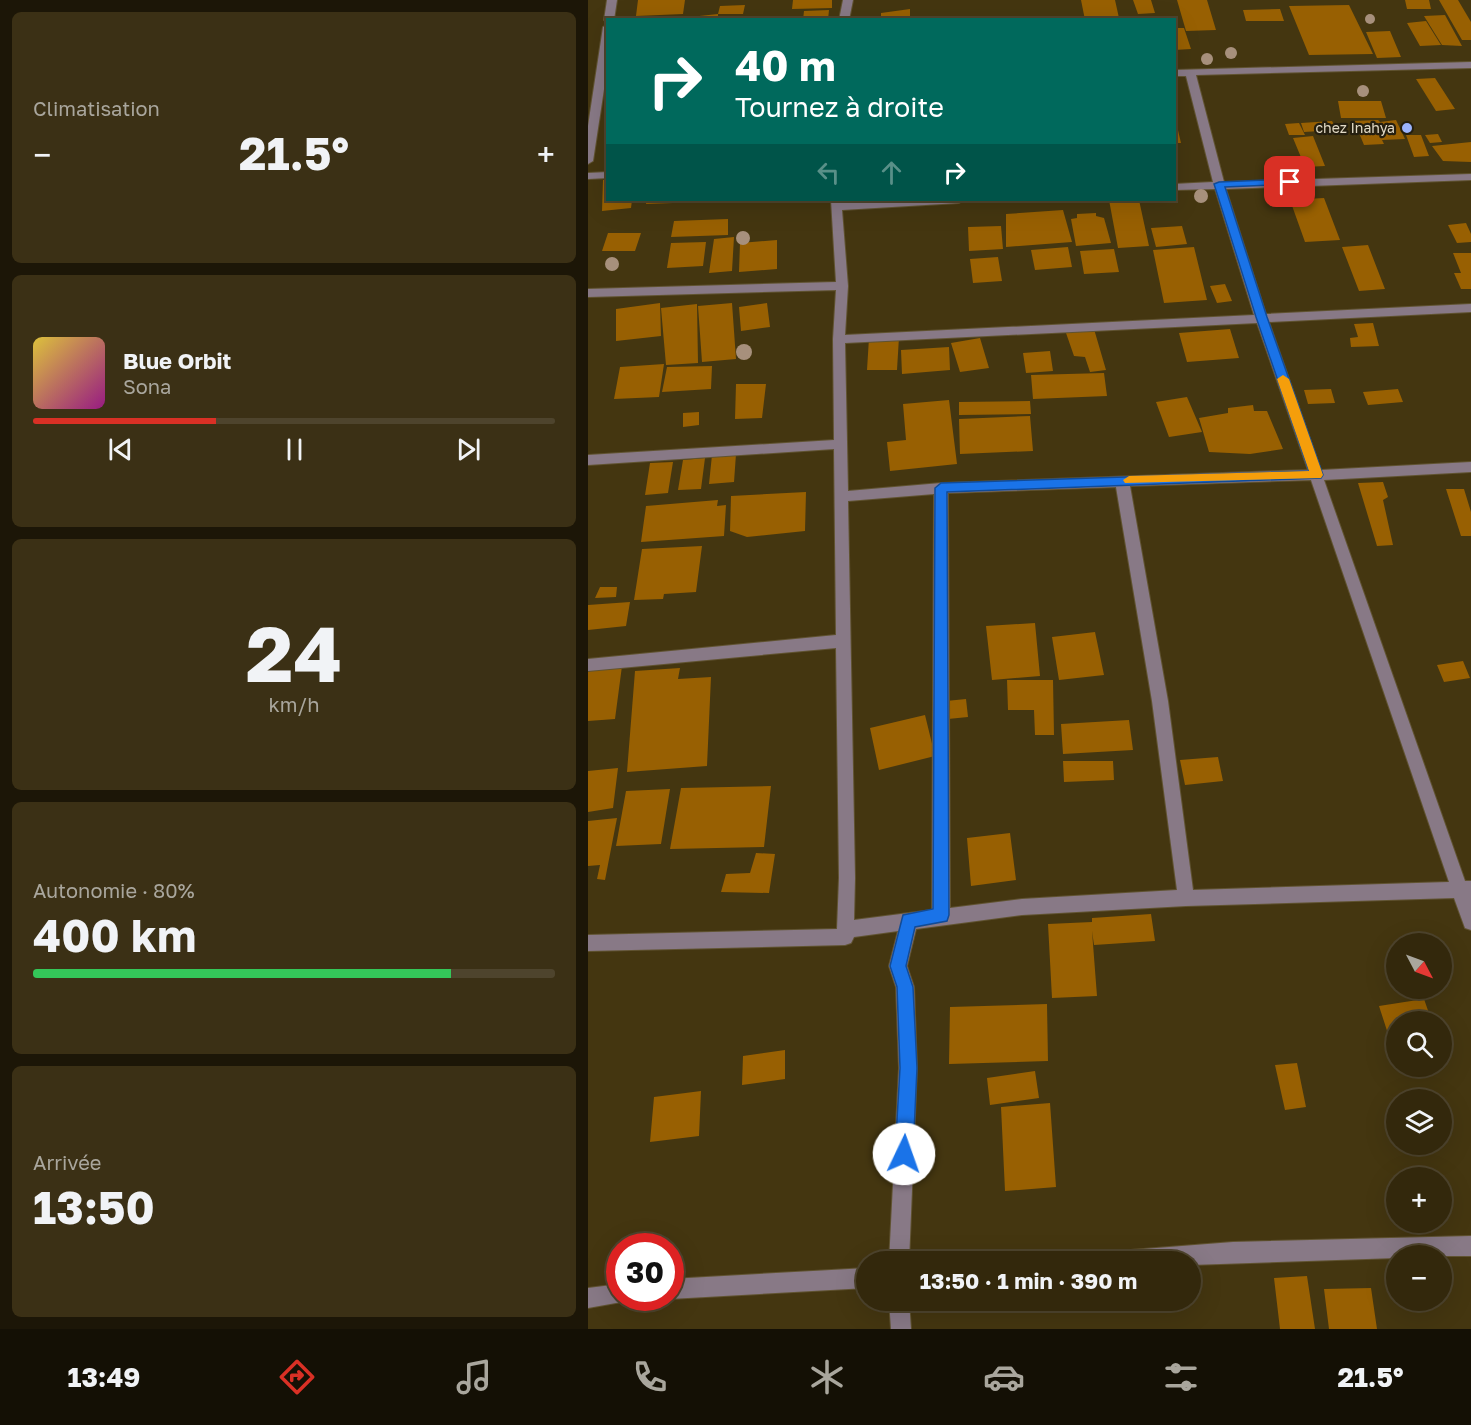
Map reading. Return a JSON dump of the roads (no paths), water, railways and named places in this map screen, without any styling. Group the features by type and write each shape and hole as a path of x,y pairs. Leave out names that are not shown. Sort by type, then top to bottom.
{"street":[{"path":"609,18 612,0"},
{"path":"844,18 849,0"},
{"path":"588,161 606,48"},
{"path":"1176,74 1471,65"},
{"path":"588,68 604,68"},
{"path":"1190,73 1219,184 1261,317 1465,889 1471,922"},
{"path":"588,176 606,175"},
{"path":"1176,187 1471,177"},
{"path":"845,937 847,878 839,339 842,286 836,203 918,201"},
{"path":"588,292 842,286"},
{"path":"839,339 1471,308"},
{"path":"588,460 840,444"},
{"path":"840,497 941,488 1317,475 1471,467"},
{"path":"1122,480 1160,701 1186,898"},
{"path":"941,488 941,915"},
{"path":"588,664 842,641"},
{"path":"845,937 848,928 1022,907 1186,898 1465,889"},
{"path":"899,1251 908,1068 905,987 898,966 909,921"},
{"path":"588,943 845,937"},
{"path":"1201,1254 1471,1246"},
{"path":"684,1288 856,1279"},
{"path":"588,1298 606,1296"},
{"path":"900,1311 901,1329"}],"place":[{"name":"chez Inahya","path":"1407,128"}]}
